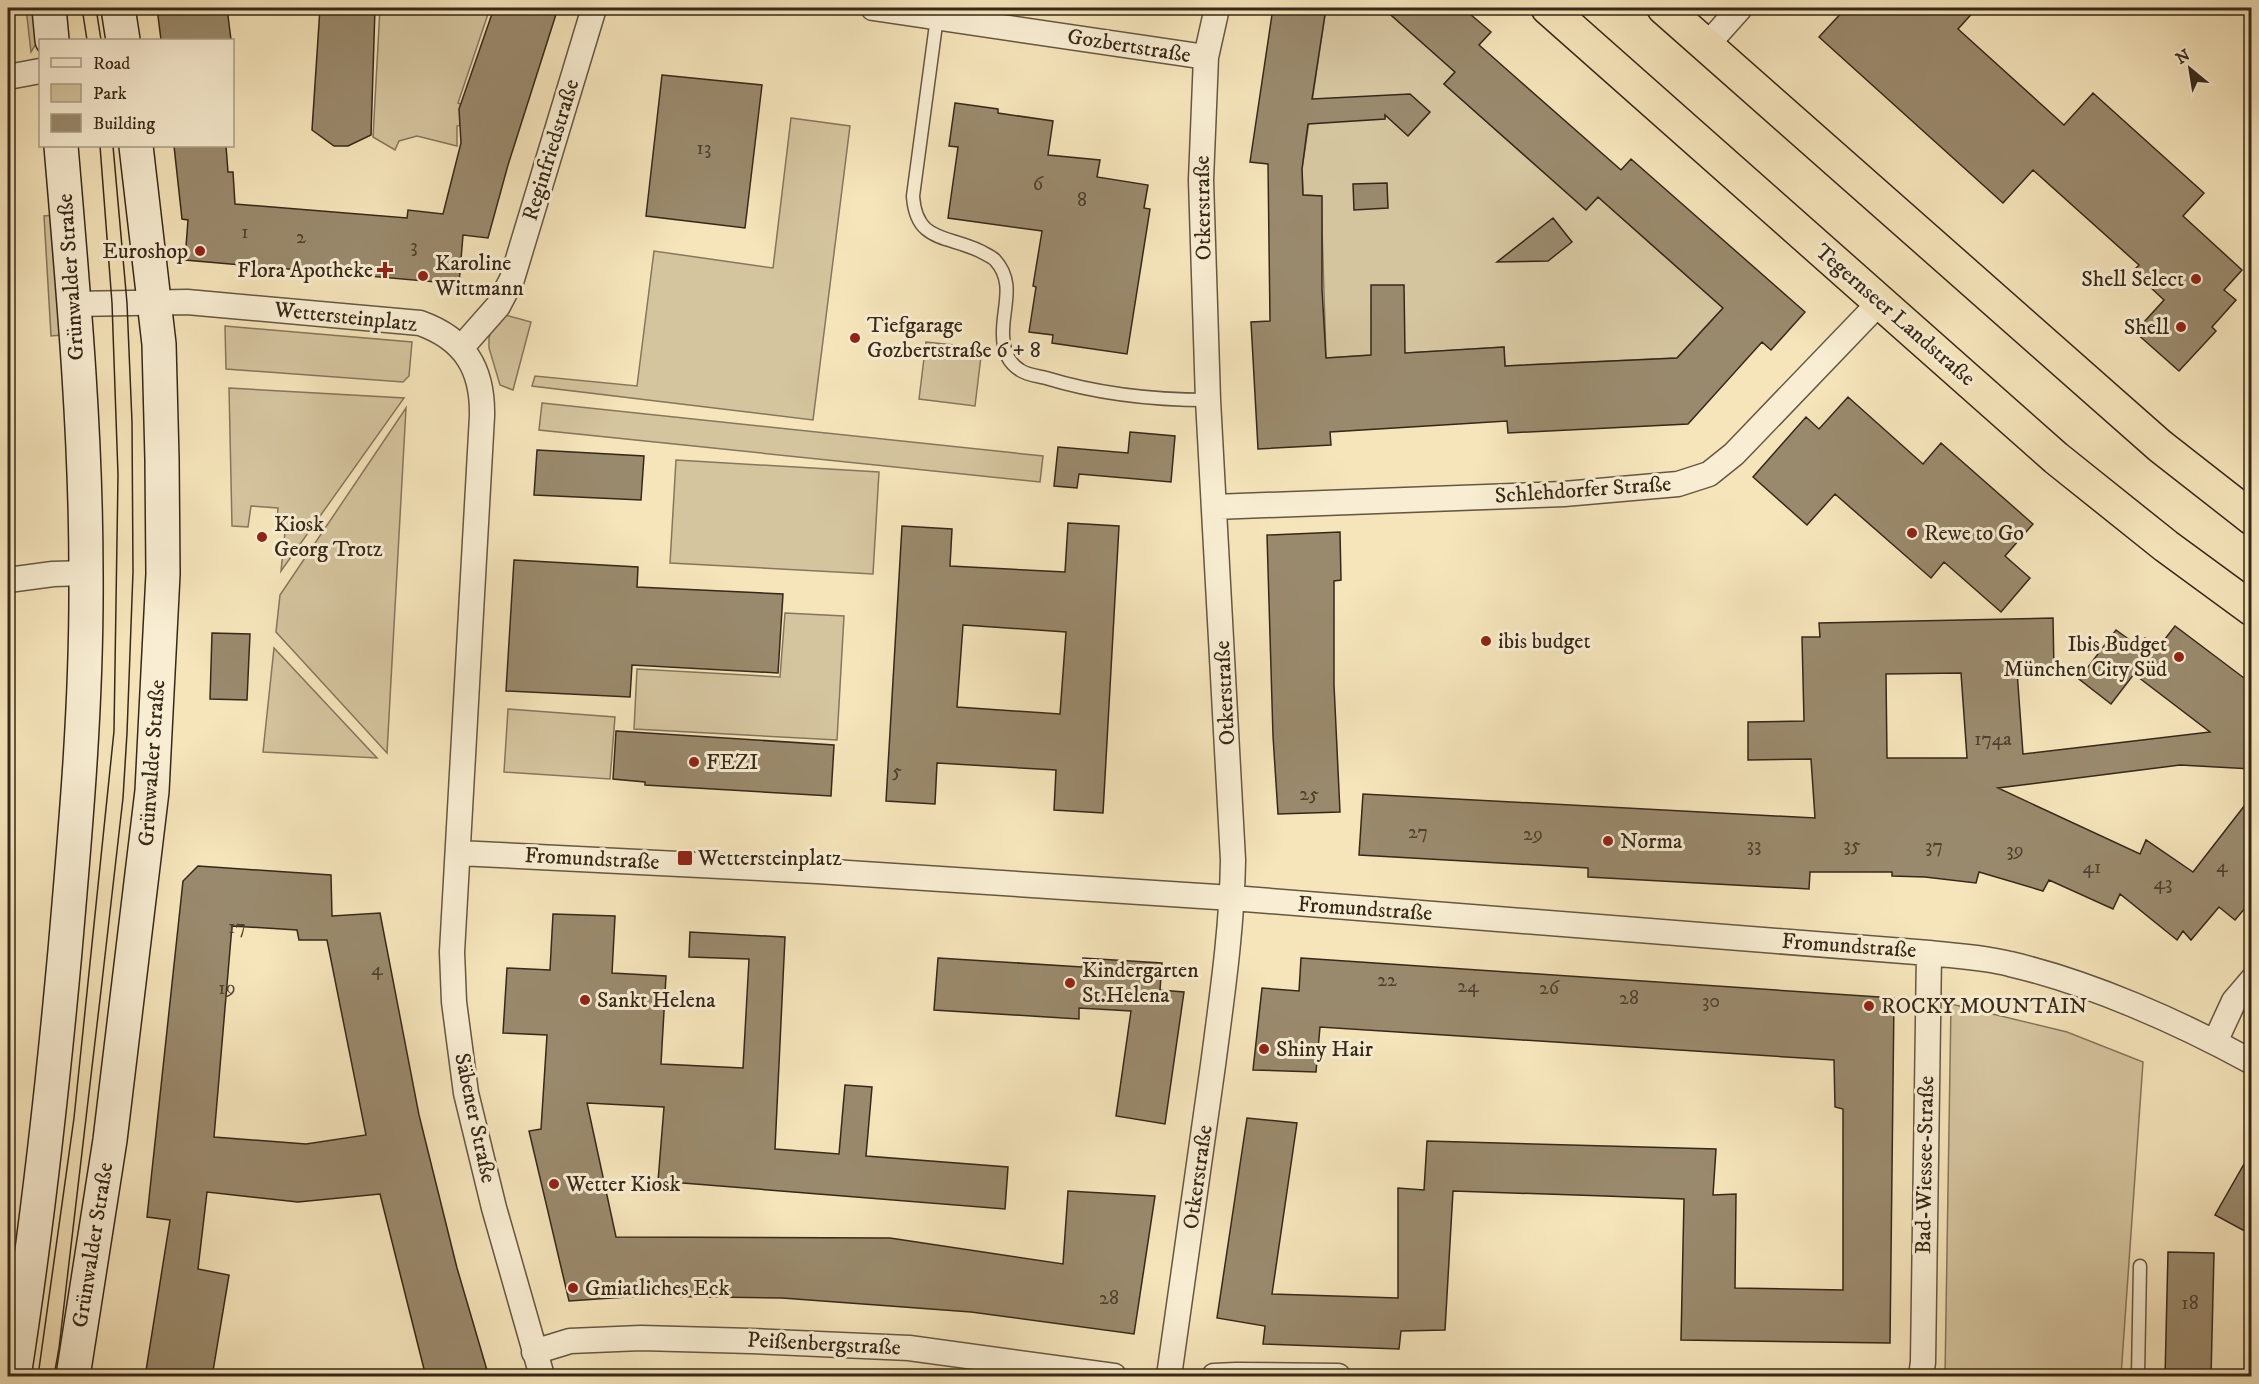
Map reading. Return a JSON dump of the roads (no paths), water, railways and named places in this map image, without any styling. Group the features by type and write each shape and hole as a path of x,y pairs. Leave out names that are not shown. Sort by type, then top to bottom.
{"highway":[{"name":"Tegernseer Landstraße","path":"1548,8 2055,458 2166,546 2252,609"},
{"path":"1664,8 2160,446 2252,518"}],"main road":[{"path":"49,8 52,39"},
{"path":"118,8 123,39"},
{"name":"Grünwalder Straße","path":"14,1377 46,1138 78,819 86,573 74,304 61,147"},
{"name":"Grünwalder Straße","path":"73,1377 110,1140 154,774 163,563 159,352 136,147"}],"street":[{"name":"Reginfriedstraße","path":"461,348 498,306 512,279 594,8"},
{"name":"Gozbertstraße","path":"873,8 1206,57"},
{"name":"Otkerstraße","path":"1169,1377 1208,1100 1229,939 1232,898 1233,860 1208,400 1201,169 1206,57 1216,8"},
{"path":"1707,45 1740,8"},
{"path":"8,76 39,71"},
{"name":"Schlehdorfer Straße","path":"1214,507 1564,494 1678,484 1709,474 1734,454 1880,302"},
{"name":"Wettersteinplatz","path":"74,304 198,303 420,323 444,333 461,348 477,373 483,394 483,405 458,853"},
{"path":"8,579 86,573"},
{"name":"Fromundstraße","path":"458,853 817,871 1232,898 1929,952 2009,963 2098,991 2215,1042 2252,1062"},
{"name":"Säbener Straße","path":"458,853 452,952 454,1002 466,1093 494,1208 542,1377"},
{"name":"Bad-Wiessee-Straße","path":"1921,1377 1929,952"},
{"path":"2215,1042 2234,1001 2252,980"},
{"name":"Peißenbergstraße","path":"534,1352 570,1341 641,1338 751,1341 909,1348 1114,1377"},
{"path":"1214,1377 1236,1375 1338,1377"}],"lane":[{"path":"937,17 913,196 914,209 917,219 929,233 977,250 994,259 1006,275 1007,291 1002,333 1004,348 1010,362 1020,371 1059,382 1110,392 1174,400 1208,400"},
{"path":"2138,1377 2140,1266"}],"tram line":[{"path":"82,8 87,39"},
{"path":"96,8 101,39"},
{"path":"38,1376 74,1118 114,731 118,475 112,303 100,147"},
{"path":"54,1376 123,798 127,733 133,572 132,422 127,303 113,147"}],"place":[{"name":"Euroshop","path":"200,251"},
{"name":"Flora Apotheke","path":"385,270"},
{"name":"Karoline Wittmann","path":"423,276"},
{"name":"Shell Select","path":"2196,279"},
{"name":"Shell","path":"2181,327"},
{"name":"Tiefgarage Gozbertstraße 6 + 8","path":"855,338"},
{"name":"Rewe to Go","path":"1912,533"},
{"name":"Kiosk Georg Trotz","path":"262,537"},
{"name":"ibis budget","path":"1486,641"},
{"name":"Ibis Budget München City Süd","path":"2179,657"},
{"name":"FEZI","path":"694,762"},
{"name":"Norma","path":"1608,841"},
{"name":"Wettersteinplatz","path":"685,858"},
{"name":"Kindergarten St.Helena","path":"1070,983"},
{"name":"Sankt Helena","path":"585,1000"},
{"name":"ROCKY MOUNTAIN","path":"1869,1006"},
{"name":"Shiny Hair","path":"1264,1049"},
{"name":"Wetter Kiosk","path":"554,1184"},
{"name":"Gmiatliches Eck","path":"573,1288"}]}
